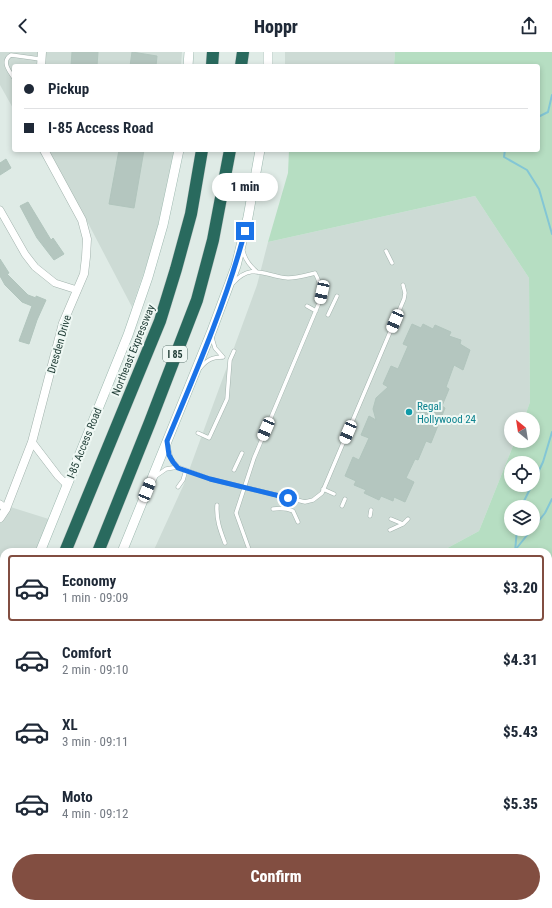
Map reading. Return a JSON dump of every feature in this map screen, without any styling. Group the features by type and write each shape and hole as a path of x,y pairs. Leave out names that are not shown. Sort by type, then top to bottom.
{"highway":[{"path":"212,64 213,52"},
{"path":"241,64 243,52"},
{"name":"Northeast Expressway","path":"67,548 160,321 191,214 202,152"},
{"name":"I 85","path":"100,548 197,300 213,240 230,152"}],"main road":[{"path":"188,64 189,52"},
{"path":"268,52 268,64"},
{"name":"I-85 Access Road","path":"42,548 128,335 148,277 163,225 179,152"},
{"path":"124,548 227,290 248,217 260,152"}],"street":[{"name":"Dresden Drive","path":"0,518 3,507 32,442 63,323 84,274 86,239 84,226 45,152"},
{"path":"0,210 25,254 35,267 55,283 77,290"},
{"path":"32,442 58,476 67,485"}],"lane":[{"path":"12,75 8,69 6,61 11,55 42,59"},
{"path":"241,244 245,258 258,272"},
{"path":"386,251 392,263"},
{"path":"227,290 243,273 248,272 258,272 289,278 315,273 320,283 322,292 316,311 254,458 236,513 249,548"},
{"path":"150,482 166,469 172,467 186,470 210,479 305,502 313,500 322,493 404,299 404,285"},
{"path":"328,314 337,296"},
{"path":"307,306 316,311"},
{"path":"194,375 206,361 215,357 223,357 216,348 211,333"},
{"path":"198,433 209,438 226,401 230,360 234,351"},
{"path":"167,441 169,455 178,468"},
{"path":"234,470 242,453"},
{"path":"178,487 183,480 186,470"},
{"path":"323,489 334,494"},
{"path":"342,506 345,499"},
{"path":"217,505 216,513 218,524 225,543"},
{"path":"273,509 279,508 293,511 298,522"},
{"path":"370,516 372,510"},
{"path":"391,518 403,524"},
{"path":"390,530 403,524 408,519"}],"shaded area":[{"path":"0,52 182,52 181,64 12,64 12,106 0,85"},
{"path":"285,52 395,52 394,64 285,64"},
{"path":"39,152 176,152 173,188 132,307 88,223"},
{"name":"Regal Hollywood 24","path":"475,196 529,278 530,402 526,412 504,412 504,448 512,448 509,456 504,456 504,468 479,531 447,548 155,548 184,484 257,285 268,242"},
{"path":"4,505 55,521 43,548 0,548 0,512"}],"green space":[{"path":"395,52 552,52 552,548 447,548 479,531 504,468 504,492 540,492 540,456 509,456 512,448 540,448 540,412 526,412 530,402 529,278 475,196 268,242 288,173 289,152 540,152 540,64 394,64"}],"building":[{"path":"72,52 98,52 97,64 71,64"},
{"path":"132,52 157,56 156,64 130,64"},
{"path":"119,152 144,152 134,208 109,204"},
{"path":"6,159 11,168 0,175 0,163"},
{"path":"28,202 51,240 53,238 64,254 54,260 37,238 20,206"},
{"path":"0,259 9,273 7,274 28,295 46,300 29,344 19,341 32,306 22,302 5,285 0,276"},
{"name":"Regal Hollywood 24","path":"412,324 421,328 423,324 433,329 435,325 451,332 449,336 461,340 460,344 470,350 463,370 454,365 446,387 449,389 442,406 445,408 431,443 426,441 418,460 415,459 406,478 414,482 405,502 394,497 393,501 381,496 379,500 364,493 366,490 354,485 356,481 345,476 353,457 359,460 369,438 361,435 369,416 376,420 373,409 376,398 388,387 383,384 391,366 398,369 408,346 403,344"}],"waterway":[{"path":"540,116 548,112 552,95"},
{"path":"505,152 504,157 527,170 539,189 552,234"},
{"path":"540,468 552,432"},
{"path":"524,500 528,492"},
{"path":"540,519 552,499"},
{"path":"515,548 516,536"},
{"path":"517,548 526,536"}],"place":[{"name":"Regal Hollywood 24","path":"409,412"}],"route":[{"path":"245,231 236,266 219,314 167,441 169,455 178,468 210,479 288,498"}]}
